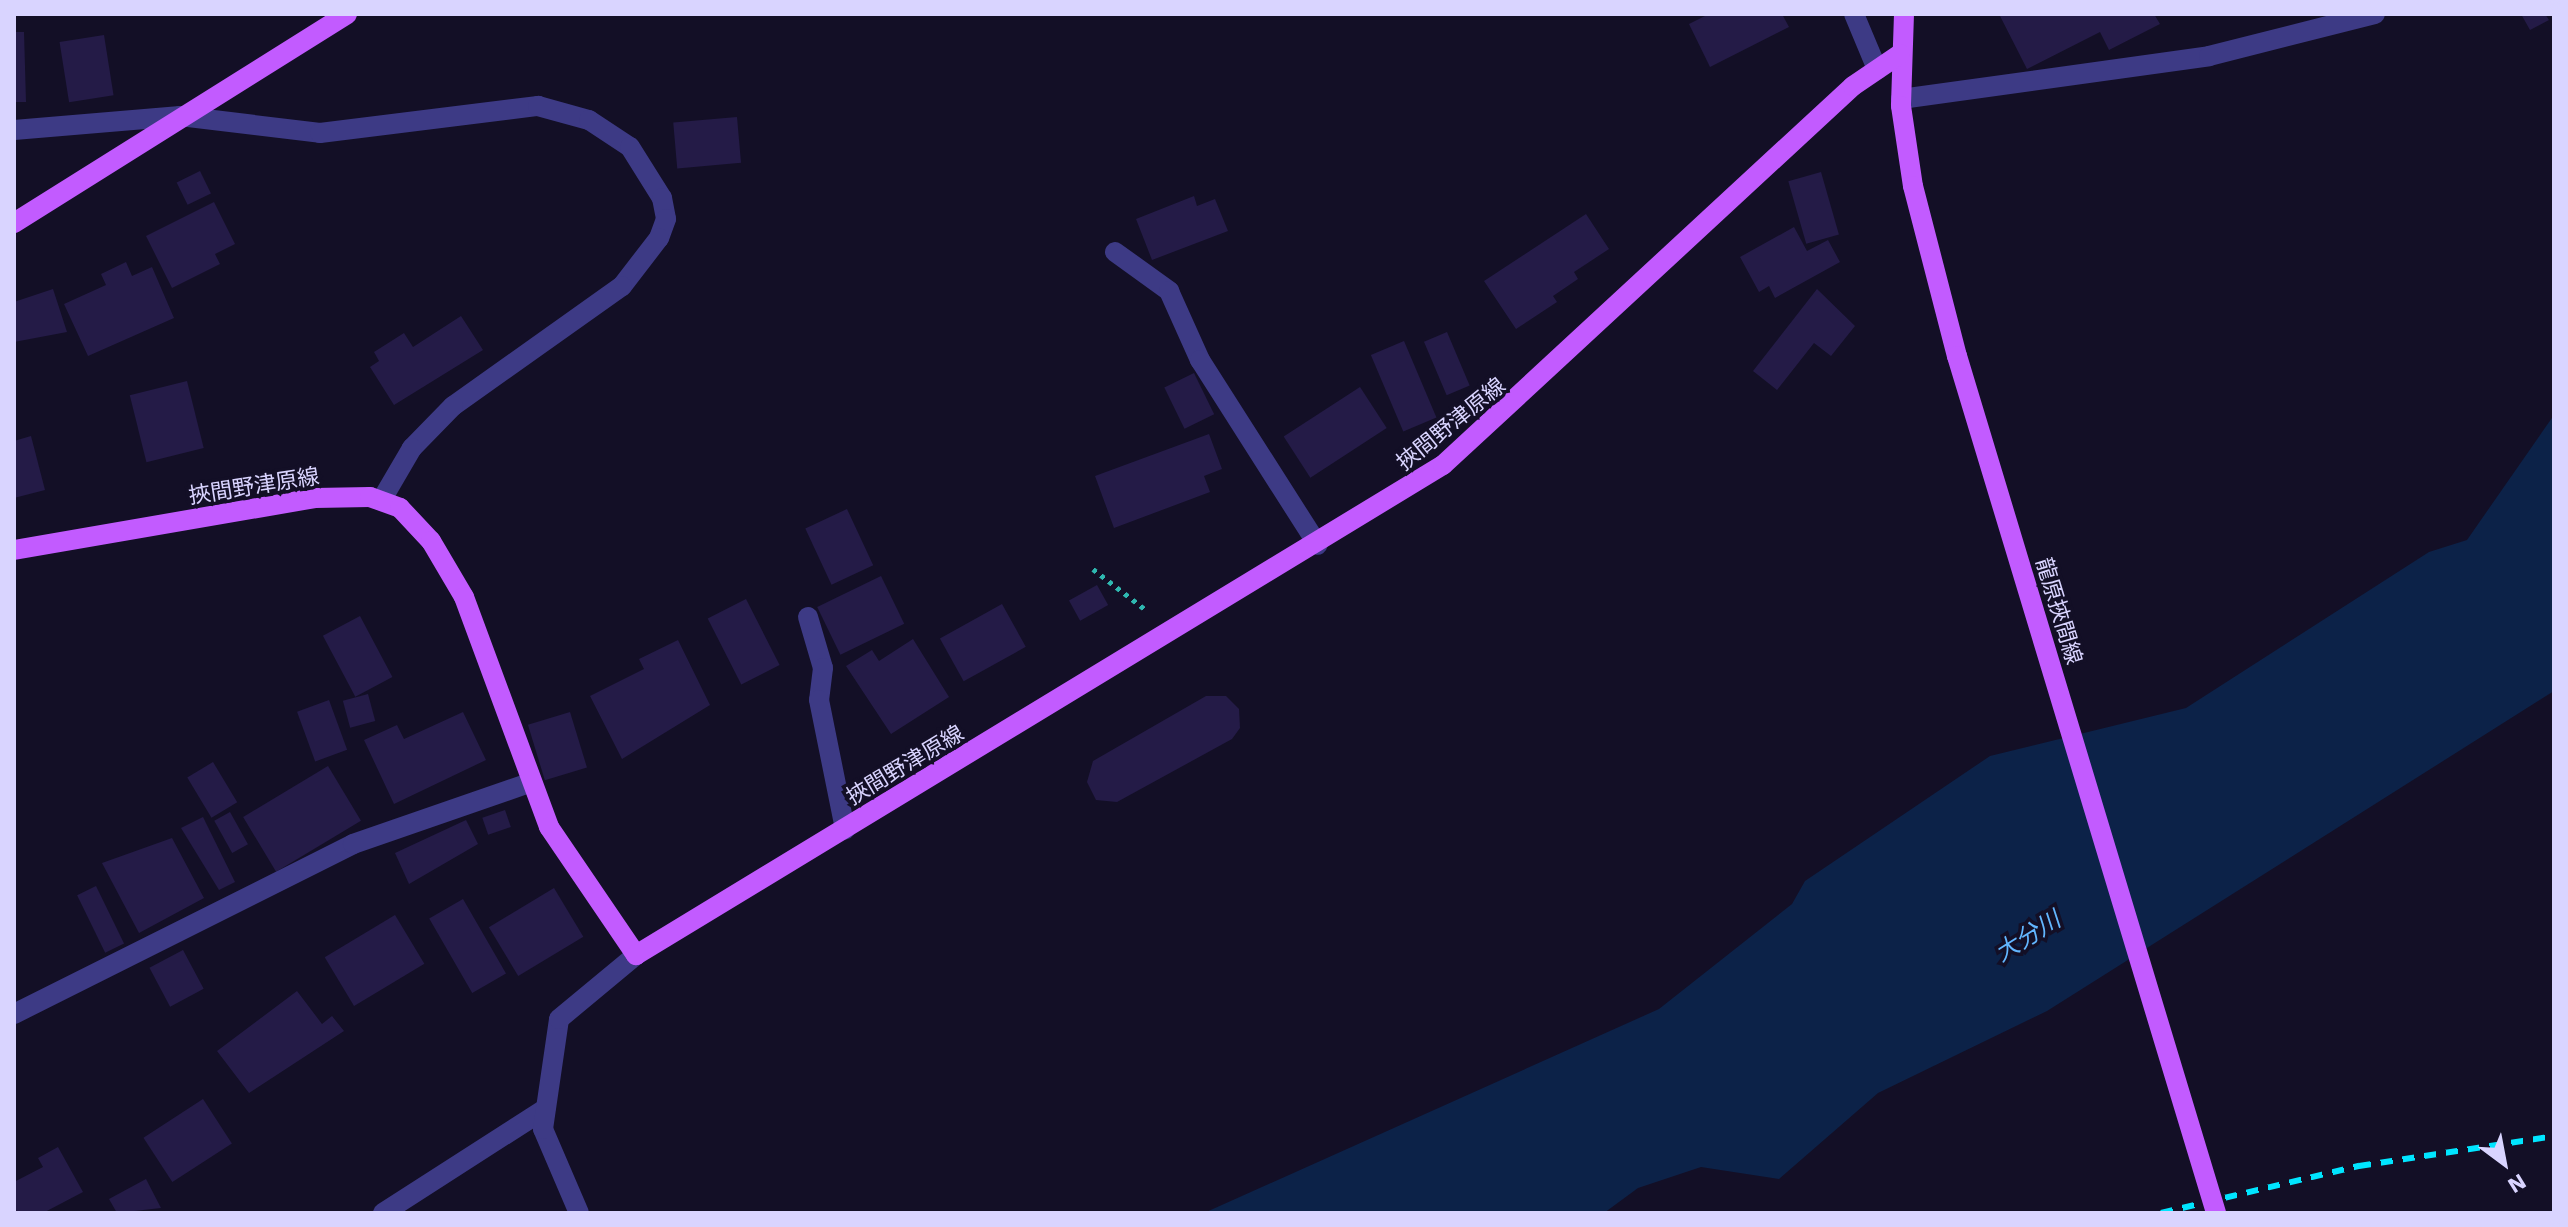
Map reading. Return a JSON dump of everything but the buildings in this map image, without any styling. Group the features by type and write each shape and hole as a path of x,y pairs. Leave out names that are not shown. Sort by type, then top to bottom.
{"main road":[{"path":"14,223 347,14"},
{"name":"龍原挾間線","path":"1904,14 1900,54 1901,99 1913,186 1957,356 2216,1213"},
{"name":"挾間野津原線","path":"14,550 315,498 381,501 413,518 453,575 529,783 563,850 636,955 1318,545 1482,433 1877,69 1900,54"}],"street":[{"path":"1854,14 1877,69"},
{"path":"1901,99 2209,56 2375,14"},
{"path":"14,130 180,116 320,133 538,106 606,128 654,177 666,219 622,286 453,406 412,448 381,501"},
{"path":"1115,252 1169,291 1207,372 1318,545"},
{"path":"808,617 823,668 819,700 845,829"},
{"path":"14,1014 353,844 529,783"},
{"path":"579,1213 543,1129 559,1019 636,955"},
{"path":"383,1213 545,1109"}],"path":[{"path":"1093,569 1130,592 1168,635"}],"water":[{"name":"大分川","path":"2554,415 2554,691 2047,1011 1878,1093 1779,1179 1701,1167 1638,1188 1604,1213 1204,1213 1659,1009 1792,904 1805,881 1990,756 2186,708 2429,552 2467,540"}],"railway":[{"path":"2161,1213 2359,1166 2554,1136"}]}
